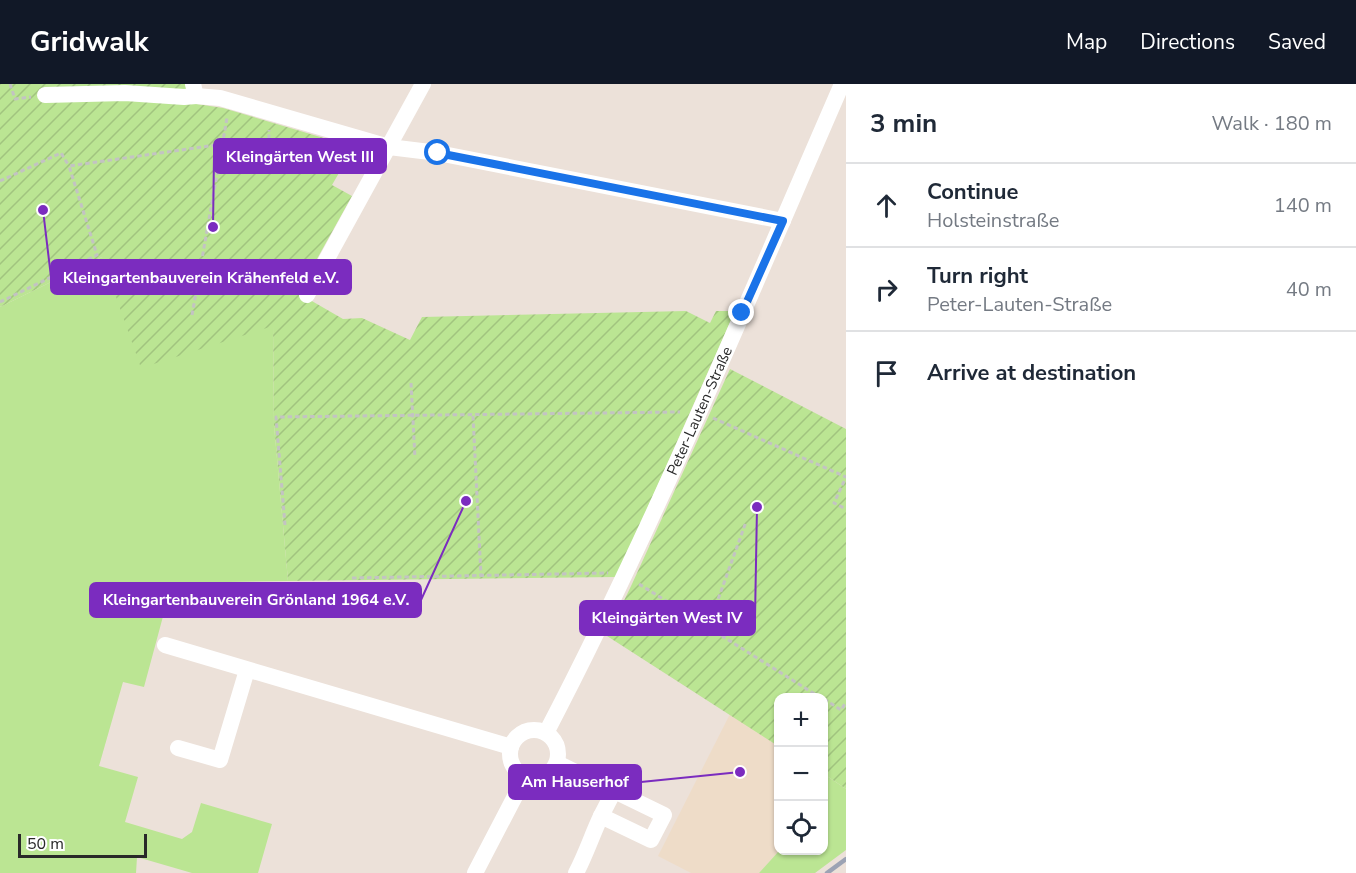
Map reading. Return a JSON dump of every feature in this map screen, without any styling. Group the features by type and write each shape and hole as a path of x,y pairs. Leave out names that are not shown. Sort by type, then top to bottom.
{"street":[{"path":"307,296 423,84"},
{"name":"Peter-Lauten-Straße","path":"546,733 625,575 842,84"},
{"path":"45,95 125,93 183,97 194,90 389,147 438,153 783,221"},
{"path":"165,645 511,747"},
{"path":"178,748 220,760 247,670"},
{"path":"536,729 546,733 555,741 558,748 557,763 547,775 532,779 525,777 513,767 510,760 511,747 515,738 528,730 536,729"},
{"path":"557,763 664,815 651,840 601,816"},
{"path":"475,873 525,777"},
{"path":"576,873 588,850 590,838 614,791"}],"path":[{"path":"10,84 15,99 45,95"},
{"path":"192,315 230,101"},
{"path":"268,170 270,123"},
{"path":"69,166 223,144"},
{"path":"0,182 61,153 69,166 97,255 0,302"},
{"path":"198,279 273,271"},
{"path":"411,383 415,458"},
{"path":"285,525 276,417 473,416 698,411 846,477 834,503 846,509"},
{"path":"473,416 481,576"},
{"path":"708,627 746,522"},
{"path":"352,578 615,573 625,575 814,693"},
{"path":"828,702 841,710 846,702"}],"shaded area":[{"path":"730,714 774,743 775,855 759,873 691,873 658,856"}],"green space":[{"path":"0,84 185,84 190,103 223,108 354,147 332,185 352,196 298,293 343,319 362,318 410,340 422,317 686,311 710,323 716,311 735,311 617,577 288,581 274,425 273,326 141,368 102,257 0,307"},
{"path":"102,257 273,326 274,425 288,581 172,583 144,687 123,682 99,766 138,777 125,822 182,839 192,832 201,803 272,824 258,873 192,873 137,857 136,873 0,873 0,307"},
{"path":"730,369 846,429 846,789 828,777 828,693 774,693 774,743 607,636"},
{"path":"828,777 846,789 846,850 815,873 759,873 775,855 828,855"}],"railway":[{"path":"827,873 846,859"}],"place":[{"name":"Kleingartenbauverein Krähenfeld e.V.","path":"43,210"},
{"name":"Kleingärten West III","path":"213,227"},
{"name":"Kleingartenbauverein Grönland 1964 e.V.","path":"466,501"},
{"name":"Kleingärten West IV","path":"757,507"},
{"name":"Am Hauserhof","path":"740,772"}],"route":[{"path":"438,153 783,221 742,313"}]}
